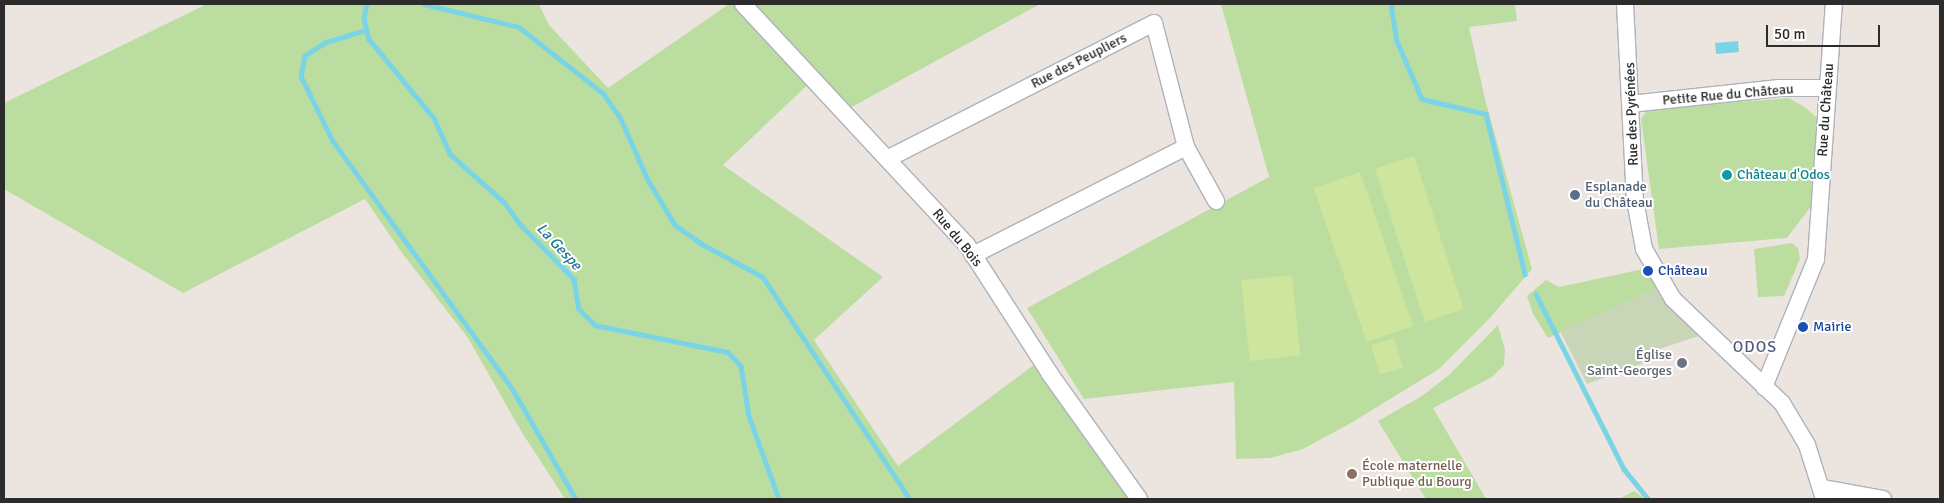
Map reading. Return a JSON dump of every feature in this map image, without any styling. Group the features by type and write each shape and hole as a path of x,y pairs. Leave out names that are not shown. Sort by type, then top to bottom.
{"street":[{"name":"Rue du Bois","path":"743,4 889,158 973,255 1050,374 1139,499"},
{"name":"Rue des Pyrénées","path":"1625,4 1635,200 1644,249 1673,299 1782,404 1807,446 1823,494"},
{"name":"Rue du Château","path":"1764,387 1816,259 1834,4"},
{"name":"Rue des Peupliers","path":"889,158 1154,23 1186,147 1216,201"},
{"name":"Petite Rue du Château","path":"1630,104 1779,88 1827,88"},
{"path":"973,255 1186,147"},
{"path":"1823,494 1883,499"}],"green space":[{"path":"207,4 539,4 549,25 608,88 729,4 1040,4 850,108 818,75 723,165 883,277 814,340 898,466 1035,364 1131,499 565,499 521,431 468,338 402,253 365,199 183,293 4,189 4,103"},
{"path":"1221,4 1515,4 1517,21 1469,27 1485,99 1532,269 1489,319 1439,369 1351,423 1303,449 1270,458 1236,459 1234,382 1084,399 1027,308 1269,177"},
{"path":"1789,98 1806,108 1817,118 1812,205 1787,238 1659,249 1641,119 1648,109"},
{"path":"1414,156 1464,309 1425,322 1375,169"},
{"path":"1360,172 1413,326 1367,342 1314,188"},
{"path":"1792,243 1798,248 1800,259 1784,296 1758,297 1754,249"},
{"path":"1643,269 1658,288 1548,338 1533,314 1527,296 1546,280 1559,287"},
{"path":"1292,275 1300,356 1250,361 1241,280"},
{"path":"1658,288 1699,336 1653,351 1654,359 1587,384 1560,331"},
{"path":"1498,325 1505,350 1504,365 1492,377 1433,408 1486,499 1426,499 1378,421 1422,396 1450,374"},
{"path":"1394,338 1403,368 1380,375 1371,345"},
{"path":"1634,491 1645,499 1619,499"}],"water":[{"path":"1738,41 1739,52 1716,54 1715,43"}],"waterway":[{"name":"La Gespe","path":"367,4 364,18 369,39 434,118 450,154 504,202 521,225 574,279 579,309 595,325 728,352 741,366 749,416 779,499"},
{"path":"424,4 519,27 603,93 620,117 648,180 675,225 702,244 763,277 910,499"},
{"path":"1391,4 1397,41 1422,99 1486,114 1525,274"},
{"path":"367,30 325,43 305,56 301,76 333,141 512,388 576,499"},
{"path":"1536,294 1624,469 1648,499"}],"place":[{"name":"Château d'Odos","path":"1727,175"},
{"name":"Esplanade du Château","path":"1575,195"},
{"name":"Château","path":"1648,271"},
{"name":"Mairie","path":"1803,327"},
{"name":"Église Saint-Georges","path":"1682,363"},
{"name":"École maternelle Publique du Bourg","path":"1352,474"}],"district":[{"name":"ODOS","path":"1755,347"}]}
